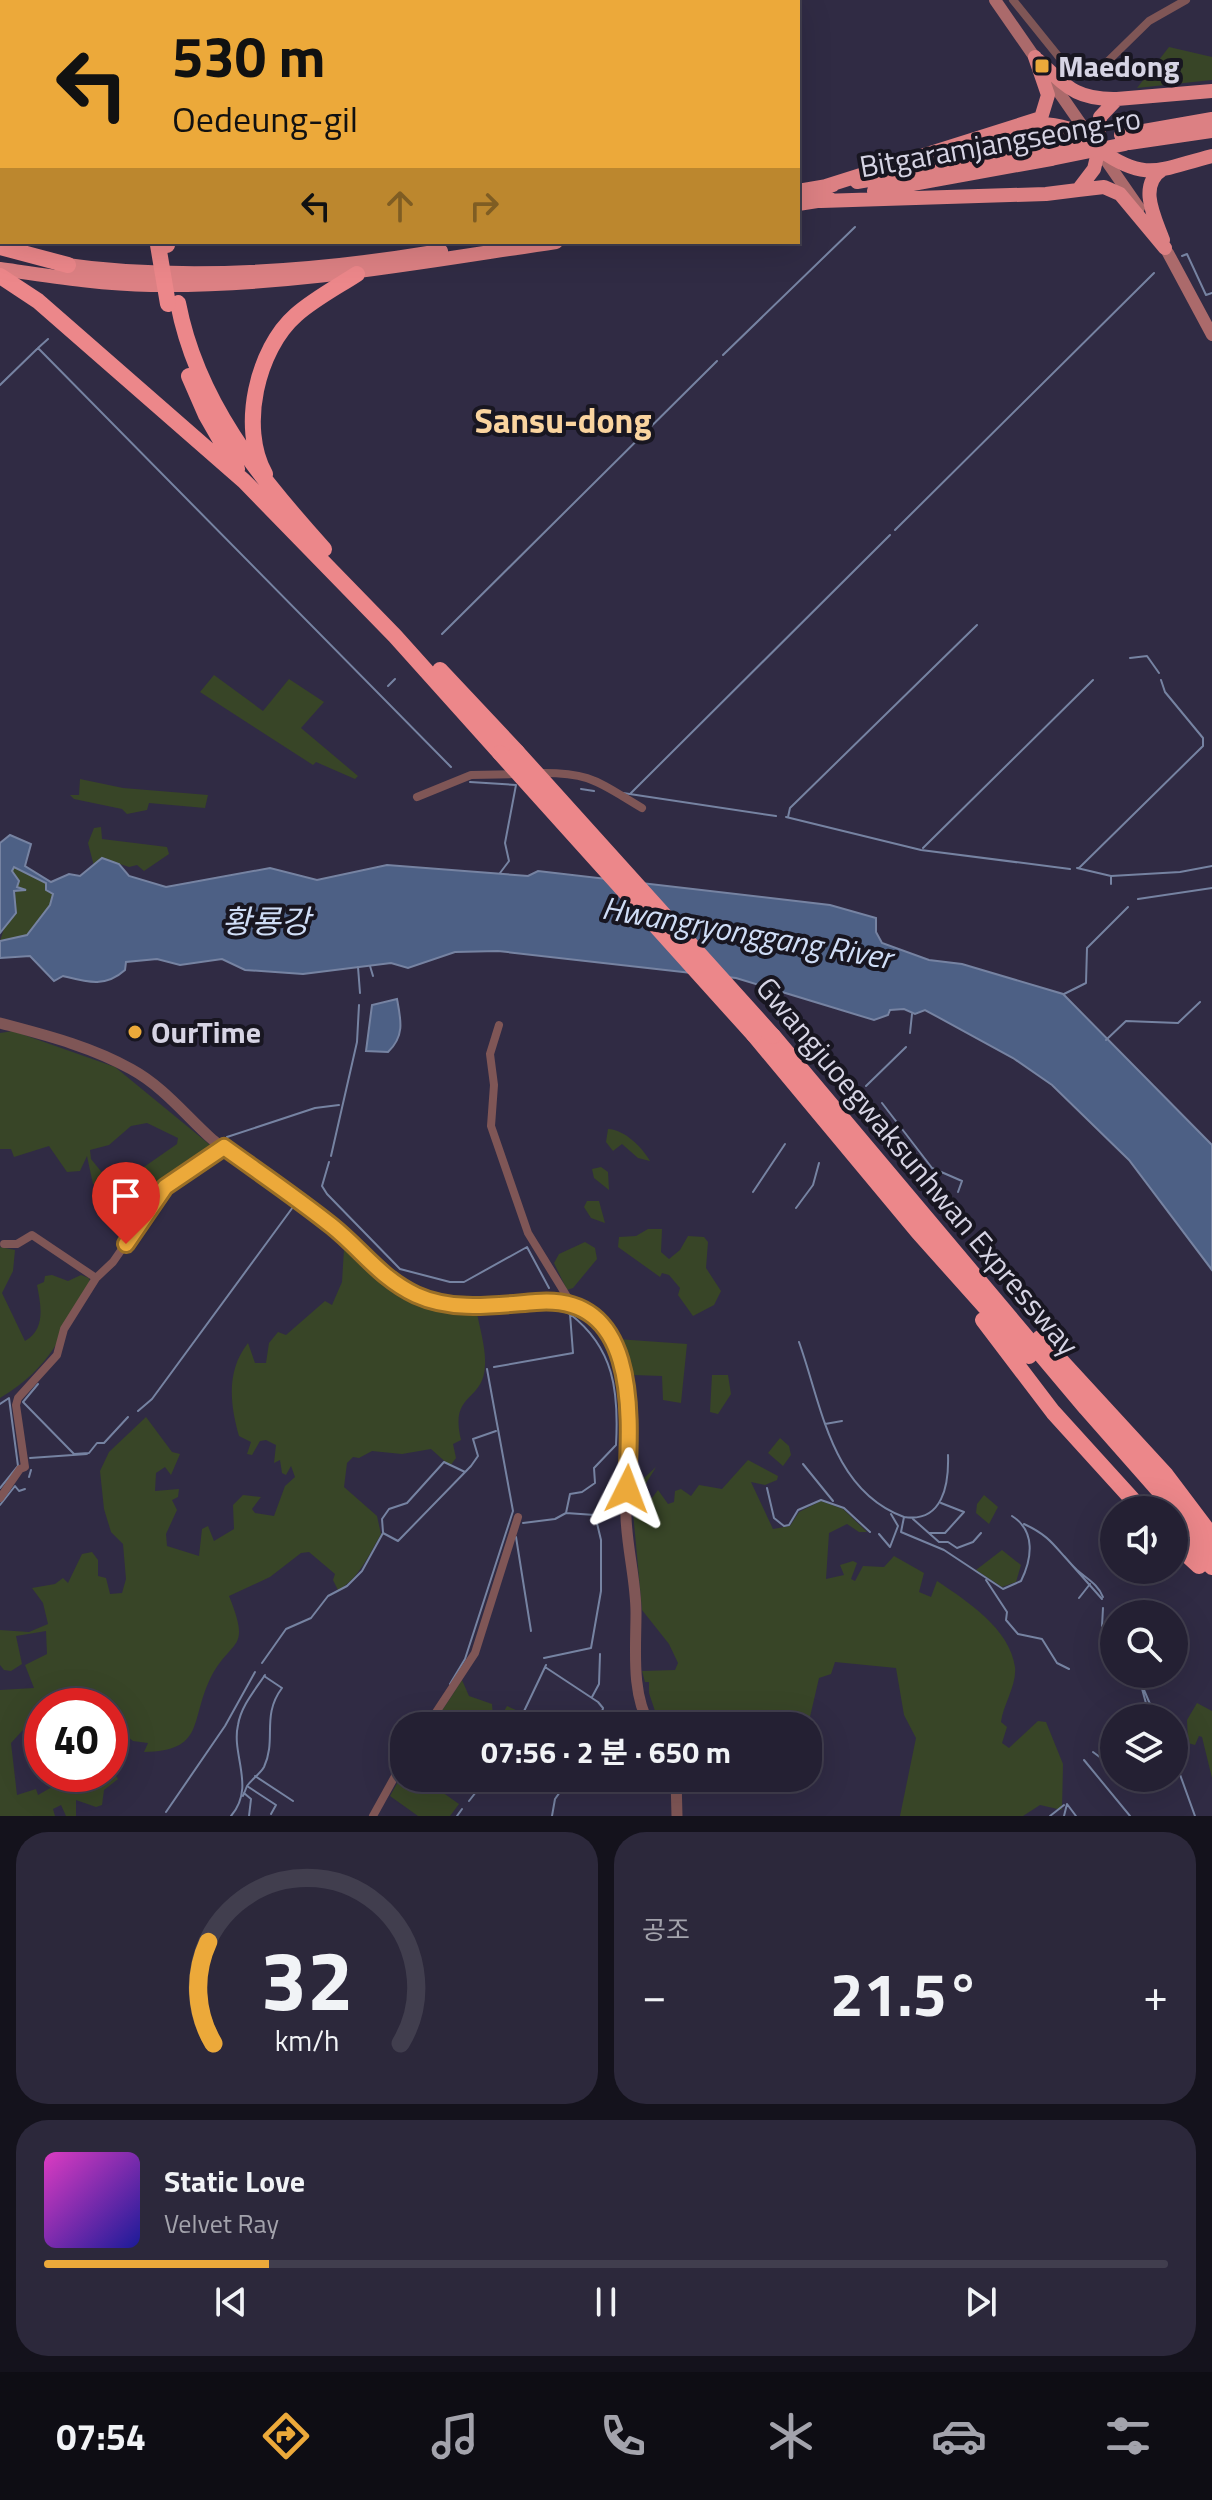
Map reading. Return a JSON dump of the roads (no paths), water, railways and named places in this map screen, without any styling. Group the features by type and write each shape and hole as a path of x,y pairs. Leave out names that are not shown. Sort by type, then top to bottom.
{"highway":[{"path":"1035,57 1074,93 1097,99 1212,91"},
{"path":"824,194 1041,118 1048,103 1035,57"},
{"path":"1078,190 1094,169 1099,147 1100,117 1117,99"},
{"name":"Bitgaramjangseong-ro","path":"800,203 824,194 1123,140 1212,119"},
{"path":"1029,124 1057,123 1076,129 1126,168 1165,168 1212,156"},
{"name":"Bitgaramjangseong-ro","path":"1123,140 1212,131"},
{"path":"1165,168 1153,180 1148,198 1167,251"},
{"path":"824,194 1046,194 1104,187 1120,194 1167,251"},
{"name":"Bitgaramjangseong-ro","path":"800,191 824,194"},
{"path":"162,244 179,355 206,415 244,481"},
{"path":"0,256 139,274 266,270 476,244"},
{"path":"0,269 149,285 241,283 357,274 544,244"},
{"path":"0,247 68,265"},
{"path":"280,499 260,465 253,430 257,385 267,356 295,315 357,274"},
{"path":"0,276 38,301 244,481 319,551"},
{"path":"173,303 202,380 230,433 319,551"},
{"name":"Gwangjuoegwaksunhwan Expressway","path":"319,551 349,575 399,634"},
{"name":"Gwangjuoegwaksunhwan Expressway","path":"319,551 773,1036 1212,1551"},
{"name":"Gwangjuoegwaksunhwan Expressway","path":"509,753 754,1035 918,1232 1151,1496"},
{"path":"918,1232 1053,1412 1129,1496"},
{"path":"967,1265 1091,1390 1166,1475 1212,1536"},
{"path":"1188,1539 1212,1567"},
{"path":"1188,1556 1212,1578"}],"main road":[{"path":"995,0 1099,147 1167,251 1212,335"}],"street":[{"path":"1013,0 1072,71 1093,71 1110,61 1149,21 1186,0"},
{"path":"1035,57 1048,45"},
{"path":"417,797 471,775 580,774 602,782 642,808"},
{"path":"0,1023 65,1041 133,1070 156,1085 224,1147 334,1228 381,1275 412,1293 456,1305 544,1301 571,1303 586,1311 608,1336 626,1379 631,1424 626,1524 636,1596 640,1700 645,1712"},
{"path":"499,1025 490,1054 494,1085 491,1126 528,1233 571,1303"},
{"path":"0,1498 20,1469 25,1467 16,1405 18,1398 57,1355 64,1329 96,1278 113,1262 165,1187 224,1147"},
{"path":"4,1244 17,1244 32,1235 96,1278"},
{"path":"436,1712 475,1653 518,1517"},
{"path":"373,1816 390,1785"},
{"path":"676,1792 677,1816"}],"water":[{"name":"황룡강","path":"10,835 31,844 25,866 51,882 69,874 80,876 102,858 119,864 129,876 166,887 270,868 317,880 387,865 528,876 538,871 830,905 876,918 876,932 882,943 929,960 962,964 1063,994 1212,1145 1212,1270 1129,1160 1052,1085 1013,1058 925,1010 915,1014 904,1009 890,1010 888,1015 874,1020 736,978 498,951 455,952 408,968 391,963 303,974 245,970 222,959 180,965 157,959 126,962 125,970 118,976 103,981 63,976 54,981 30,956 0,958 0,941 27,935 50,905 53,894 46,890 46,883 14,867 12,871 19,881 17,887 26,890 14,891 16,913 0,933 0,843"},
{"path":"397,999 400,1021 397,1040 388,1052 366,1051 372,1005"}],"waterway":[{"path":"723,355 855,227"},
{"path":"1182,256 1187,254 1206,295 1212,293"},
{"path":"895,530 1154,273"},
{"path":"38,348 48,339"},
{"path":"0,385 38,348 451,767"},
{"path":"442,634 717,361"},
{"path":"630,794 890,535"},
{"path":"788,817 790,808 977,625"},
{"path":"1130,658 1147,656 1159,673"},
{"path":"388,686 395,679"},
{"path":"923,848 1093,680"},
{"path":"1079,868 1203,746 1203,738 1165,692 1161,680"},
{"path":"470,782 516,785 505,843 509,861 500,873"},
{"path":"581,789 594,791"},
{"path":"623,793 776,816"},
{"path":"786,817 921,850 1070,869"},
{"path":"1111,876 1180,872 1212,866"},
{"path":"1077,868 1111,876 1111,884"},
{"path":"1138,899 1212,888"},
{"path":"1064,994 1086,983 1087,948 1128,907"},
{"path":"370,966 373,976"},
{"path":"358,967 360,993"},
{"path":"1106,1040 1126,1021 1178,1023 1200,1002"},
{"path":"331,1156 357,1042 359,1005"},
{"path":"910,1033 912,1014"},
{"path":"788,1028 857,1104"},
{"path":"866,1086 906,1047"},
{"path":"882,1103 932,1168 962,1181 958,1192"},
{"path":"227,1137 315,1108 339,1105"},
{"path":"753,1192 785,1144"},
{"path":"329,1162 322,1186 327,1194 400,1269 450,1282 464,1282 527,1247 549,1288"},
{"path":"796,1208 813,1185 819,1163"},
{"path":"138,1411 152,1399 293,1207"},
{"path":"494,1367 573,1353 570,1314 559,1309"},
{"path":"523,1523 555,1519 566,1513 570,1494 582,1492 595,1483 594,1468 616,1445 616,1407 611,1372 596,1341 570,1314"},
{"path":"799,1342 823,1418 845,1467 860,1487 879,1504 904,1517 901,1532 944,1550 1003,1589 1021,1581 1028,1564 1028,1537 1020,1522 1012,1516"},
{"path":"450,1684 465,1659 513,1511 487,1369"},
{"path":"38,1384 23,1402 74,1454 89,1453 97,1443 104,1443 128,1417"},
{"path":"0,1404 9,1398 18,1466 0,1488"},
{"path":"825,1424 842,1421"},
{"path":"262,1663 286,1629 311,1618 328,1596 347,1586 362,1571 383,1533 398,1541 471,1466 478,1456 473,1439 496,1431"},
{"path":"30,1458 87,1454"},
{"path":"904,1517 917,1517 935,1508 945,1489 948,1455"},
{"path":"383,1532 382,1519 389,1509 407,1503 444,1462 465,1472"},
{"path":"803,1464 833,1501"},
{"path":"29,1477 31,1470"},
{"path":"0,1505 15,1486 19,1491 25,1489"},
{"path":"767,1488 774,1518 784,1526 789,1525 798,1510 821,1500 844,1508 870,1532"},
{"path":"929,1533 945,1533 964,1512 941,1503"},
{"path":"544,1658 591,1648 601,1591 601,1540 595,1515 566,1513"},
{"path":"879,1534 890,1547 898,1526 891,1514"},
{"path":"913,1519 939,1542 948,1542 957,1548 973,1542 981,1533"},
{"path":"1024,1524 1048,1539 1095,1585 1103,1597"},
{"path":"516,1537 531,1631"},
{"path":"1064,1556 1102,1599"},
{"path":"986,1580 1007,1612 1006,1620 1018,1634 1042,1639 1057,1663 1069,1669"},
{"path":"1079,1598 1090,1584"},
{"path":"592,1697 599,1684 600,1654"},
{"path":"524,1712 546,1665"},
{"path":"545,1667 598,1702 602,1712"},
{"path":"166,1812 225,1726 255,1672"},
{"path":"231,1816 242,1794 237,1748 240,1718 265,1675"},
{"path":"247,1786 264,1767 268,1757 272,1708 282,1688 264,1676"},
{"path":"1142,1688 1146,1704"},
{"path":"1144,1690 1150,1704"},
{"path":"1093,1752 1100,1757"},
{"path":"1084,1760 1130,1816"},
{"path":"255,1776 293,1801"},
{"path":"243,1796 247,1786 276,1805 271,1814"},
{"path":"469,1801 476,1792"},
{"path":"552,1816 555,1799 560,1792"},
{"path":"1186,1792 1195,1816"},
{"path":"244,1793 251,1799 249,1816"},
{"path":"1064,1816 1067,1804 1076,1816"},
{"path":"1050,1816 1064,1805"},
{"path":"457,1816 462,1809"}],"place":[{"name":"Maedong","path":"1042,66"},
{"name":"OurTime","path":"135,1032"}],"district":[{"name":"Sansu-dong","path":"563,420"}],"water label":[{"name":"Hwangryonggang River","path":"747,932"}]}
